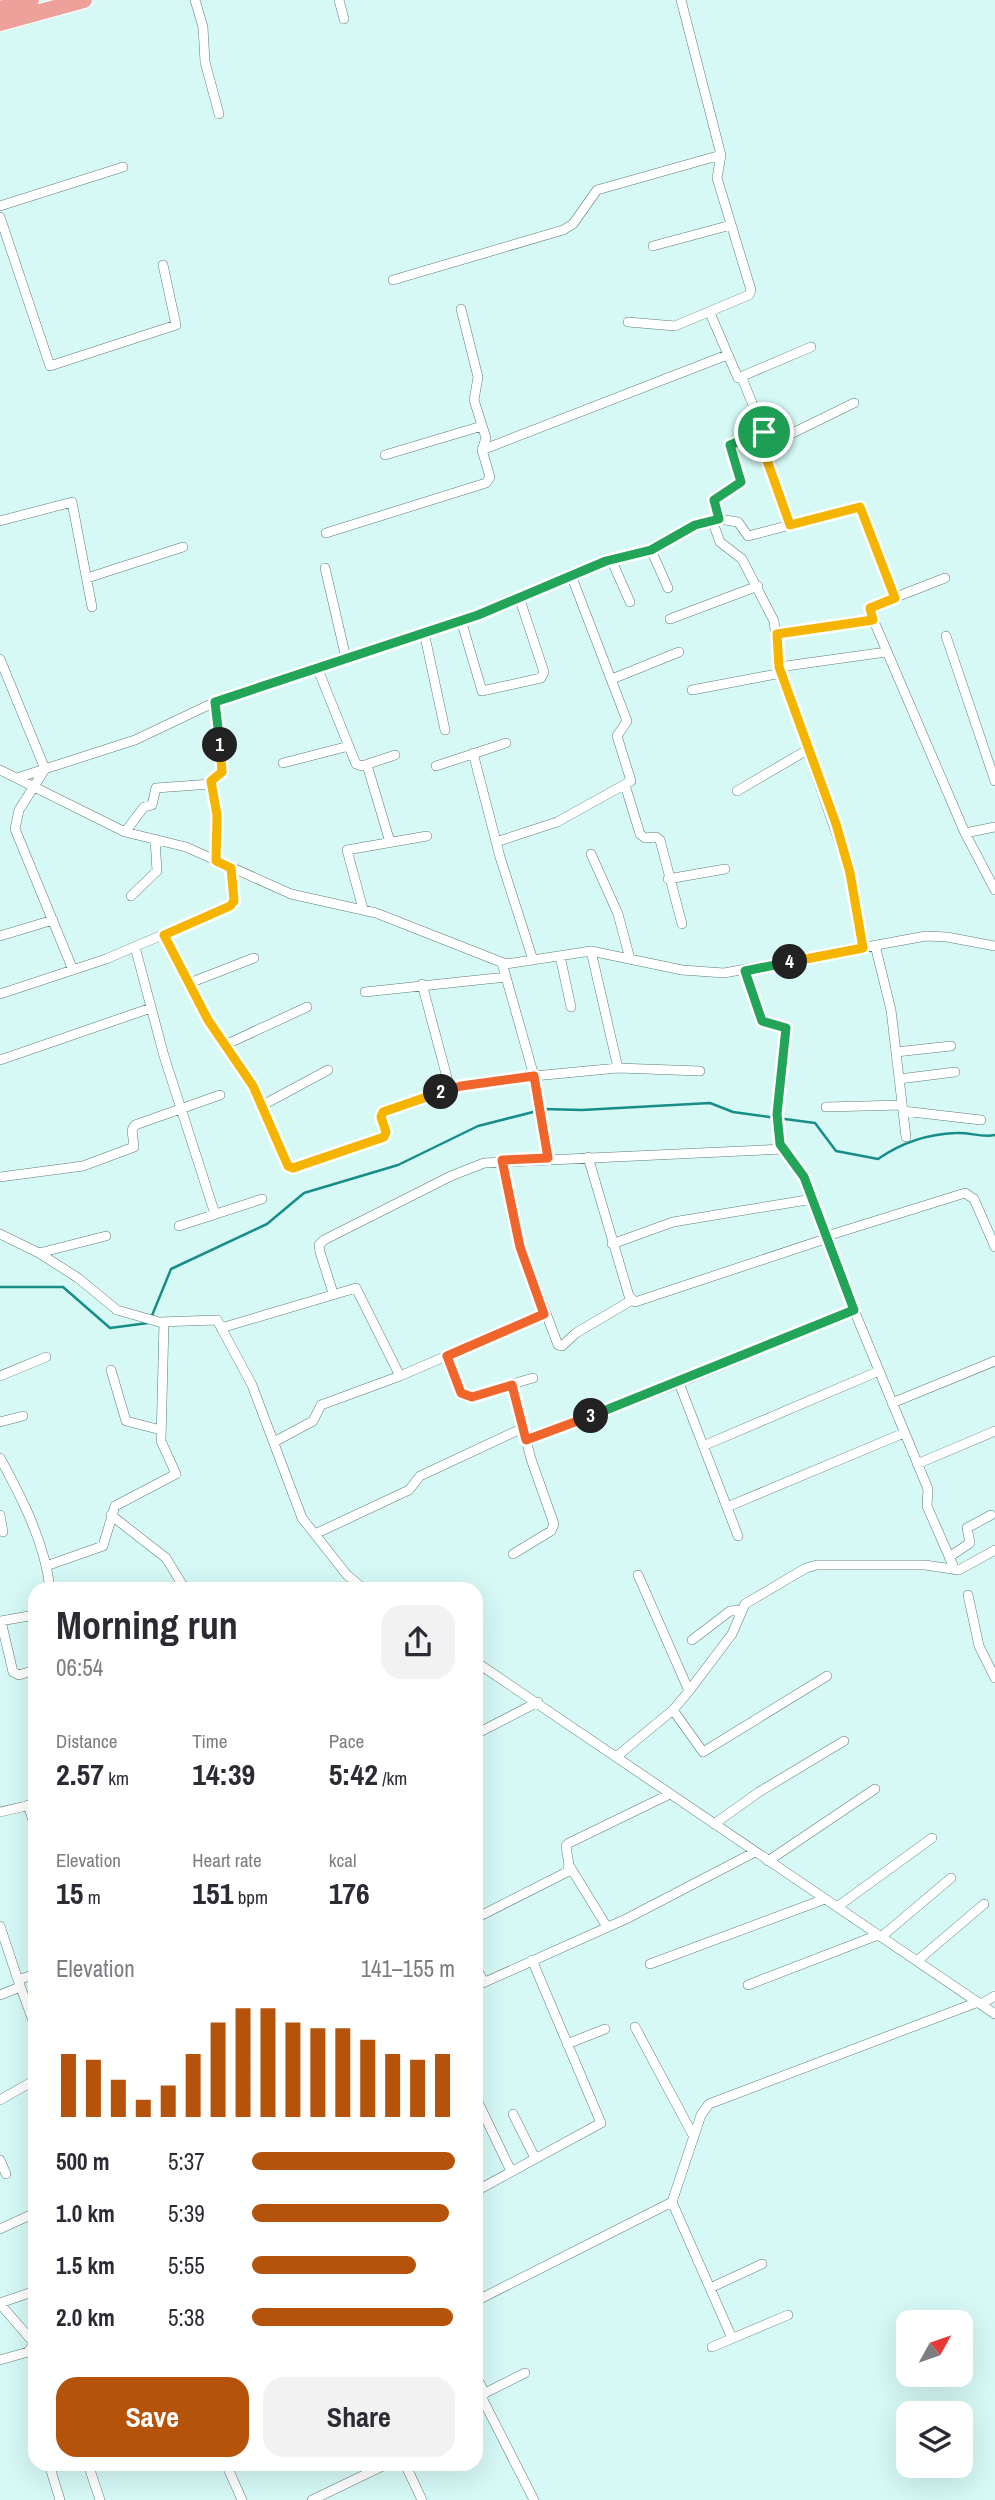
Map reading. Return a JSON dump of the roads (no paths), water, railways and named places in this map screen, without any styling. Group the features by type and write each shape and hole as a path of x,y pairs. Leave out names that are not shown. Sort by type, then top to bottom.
{"highway":[{"path":"0,9 31,0"},
{"path":"0,23 84,0"}],"street":[{"path":"195,0 203,27 205,62 219,114"},
{"path":"339,0 344,19"},
{"path":"628,322 675,326 710,313 750,293 717,178 721,155 681,0"},
{"path":"393,280 563,230 573,224 597,190 721,155"},
{"path":"0,206 123,167"},
{"path":"0,217 50,366 177,326 163,265"},
{"path":"653,246 731,225"},
{"path":"326,533 486,482 491,473 482,450 486,438 474,400 478,377 461,309"},
{"path":"710,313 735,375 742,378 768,443"},
{"path":"742,378 811,347"},
{"path":"482,450 727,355"},
{"path":"790,525 764,452 768,443 854,403"},
{"path":"385,455 482,426"},
{"path":"764,432 730,445 741,482 714,500 715,519 720,542 742,559 758,586 777,634 781,670 850,873 863,948"},
{"path":"0,521 72,502 92,607"},
{"path":"20,777 135,740 215,702 461,620 611,559 651,550 695,525 715,519 738,522 748,536 860,507 895,598"},
{"path":"87,578 183,547"},
{"path":"651,550 668,587"},
{"path":"611,559 630,602"},
{"path":"325,568 346,658"},
{"path":"496,842 557,822 625,785 631,777 617,733 627,721 571,575"},
{"path":"945,578 870,608 886,652 965,833 995,890"},
{"path":"670,619 758,586"},
{"path":"461,620 482,691 541,678 544,672 519,597"},
{"path":"777,634 873,620"},
{"path":"424,632 445,730"},
{"path":"946,636 995,781"},
{"path":"611,679 679,652"},
{"path":"692,690 781,670 886,652"},
{"path":"0,659 44,769"},
{"path":"317,667 356,764 367,765 395,755"},
{"path":"215,702 222,772 211,779 217,815 216,861"},
{"path":"436,766 506,743"},
{"path":"283,763 349,746"},
{"path":"737,791 809,749"},
{"path":"473,753 496,842 533,960"},
{"path":"367,765 390,842"},
{"path":"0,769 125,832 186,847 291,894 362,909 502,963 591,951 690,972 745,971 937,936 995,946"},
{"path":"44,769 19,810 15,829 73,970"},
{"path":"125,832 143,808 152,805 156,788 211,784"},
{"path":"625,785 640,834 645,838 656,837 660,840 668,879 682,924"},
{"path":"965,833 995,827"},
{"path":"362,909 347,850 427,836"},
{"path":"131,896 157,871 155,839"},
{"path":"591,854 618,914 630,959"},
{"path":"0,994 135,947 233,904 231,868"},
{"path":"668,879 725,869"},
{"path":"0,936 53,920"},
{"path":"164,935 187,984 261,1105 288,1166 293,1168 384,1137 386,1132 381,1117 383,1112 450,1089 534,1076 618,1068 700,1071"},
{"path":"875,946 891,1010 906,1137"},
{"path":"135,947 151,1008 215,1214"},
{"path":"591,951 618,1068"},
{"path":"560,956 571,1007"},
{"path":"187,984 254,958"},
{"path":"502,963 534,1076 548,1158"},
{"path":"745,971 762,1021 786,1028 777,1114 783,1149 804,1177 813,1199 854,1310 928,1492 927,1506 955,1570"},
{"path":"365,992 506,977"},
{"path":"422,984 450,1089"},
{"path":"225,1045 307,1007"},
{"path":"0,1060 151,1008"},
{"path":"896,1052 951,1046"},
{"path":"261,1105 328,1070"},
{"path":"899,1079 955,1072"},
{"path":"0,1177 83,1166 134,1147 132,1127 220,1095"},
{"path":"826,1107 902,1108 981,1119"},
{"path":"333,1293 320,1252 320,1245 324,1240 467,1168 502,1160 783,1149"},
{"path":"588,1157 612,1244 632,1300"},
{"path":"502,1160 520,1247 544,1314 560,1347 632,1300 640,1302 965,1193 974,1199 995,1247"},
{"path":"179,1227 262,1199"},
{"path":"612,1244 666,1224 813,1199"},
{"path":"0,1234 39,1253 78,1278 117,1310 161,1322 217,1320 251,1385 302,1518 356,1582"},
{"path":"39,1253 106,1236"},
{"path":"221,1328 351,1287 360,1291 400,1376"},
{"path":"526,1440 679,1383 854,1310"},
{"path":"274,1442 313,1421 321,1405 400,1376 544,1314"},
{"path":"47,1566 103,1546 115,1506 176,1474 161,1445 161,1322"},
{"path":"447,1356 461,1393 466,1397 533,1378"},
{"path":"0,1376 46,1357"},
{"path":"892,1403 995,1361"},
{"path":"111,1370 126,1421 161,1430"},
{"path":"703,1446 879,1371"},
{"path":"679,1383 738,1536"},
{"path":"512,1385 526,1440 554,1524 551,1531 513,1554"},
{"path":"0,1422 23,1416"},
{"path":"315,1534 409,1490 420,1476 523,1428"},
{"path":"917,1464 995,1431"},
{"path":"727,1507 904,1433"},
{"path":"0,1458 4,1474 25,1505 47,1566 49,1582"},
{"path":"0,1515 3,1532"},
{"path":"111,1515 166,1558 181,1582"},
{"path":"949,1557 970,1542 967,1528 992,1515"},
{"path":"691,1640 730,1611 741,1610 811,1566 925,1565 955,1570 967,1568 995,1550"},
{"path":"638,1575 689,1691"},
{"path":"968,1595 979,1646 995,1678"},
{"path":"616,1757 673,1710 732,1634 741,1610"},
{"path":"28,1616 0,1621 13,1672 19,1675 28,1672"},
{"path":"483,1667 995,2014"},
{"path":"673,1710 703,1752 827,1676"},
{"path":"483,1730 538,1702"},
{"path":"714,1824 759,1792 844,1741"},
{"path":"768,1861 875,1789"},
{"path":"607,1927 569,1865 566,1850 569,1843 670,1794"},
{"path":"0,1812 28,1805"},
{"path":"837,1907 932,1838"},
{"path":"483,1983 607,1927 755,1852"},
{"path":"483,1914 562,1875 569,1865"},
{"path":"748,1985 879,1936 951,1878"},
{"path":"650,1964 825,1899"},
{"path":"918,1961 984,1904"},
{"path":"0,1926 28,2007"},
{"path":"483,2186 601,2123 532,1961"},
{"path":"0,1994 28,1978"},
{"path":"732,2338 672,2202 704,2109 716,2100 995,1996"},
{"path":"635,2027 694,2137"},
{"path":"567,2044 605,2029"},
{"path":"0,2100 28,2084"},
{"path":"483,2113 511,2171"},
{"path":"513,2114 535,2158"},
{"path":"0,2160 6,2174"},
{"path":"483,2297 672,2202"},
{"path":"0,2229 28,2216"},
{"path":"710,2288 762,2264"},
{"path":"28,2293 0,2303 28,2336"},
{"path":"712,2347 788,2315"},
{"path":"0,2360 28,2352"},
{"path":"483,2396 525,2373"},
{"path":"483,2389 485,2393"},
{"path":"483,2400 534,2500"},
{"path":"51,2471 60,2500"},
{"path":"90,2471 100,2500"},
{"path":"229,2471 242,2500"},
{"path":"312,2500 372,2471"},
{"path":"408,2471 422,2500"}],"waterway":[{"path":"543,1109 582,1110 710,1103 733,1112 815,1123 836,1151 878,1159 896,1148 925,1137 961,1133 995,1135"},
{"path":"151,1318 171,1269 267,1224 304,1193 398,1165 478,1126 537,1111"},
{"path":"0,1287 63,1287 110,1328 148,1323"}]}
